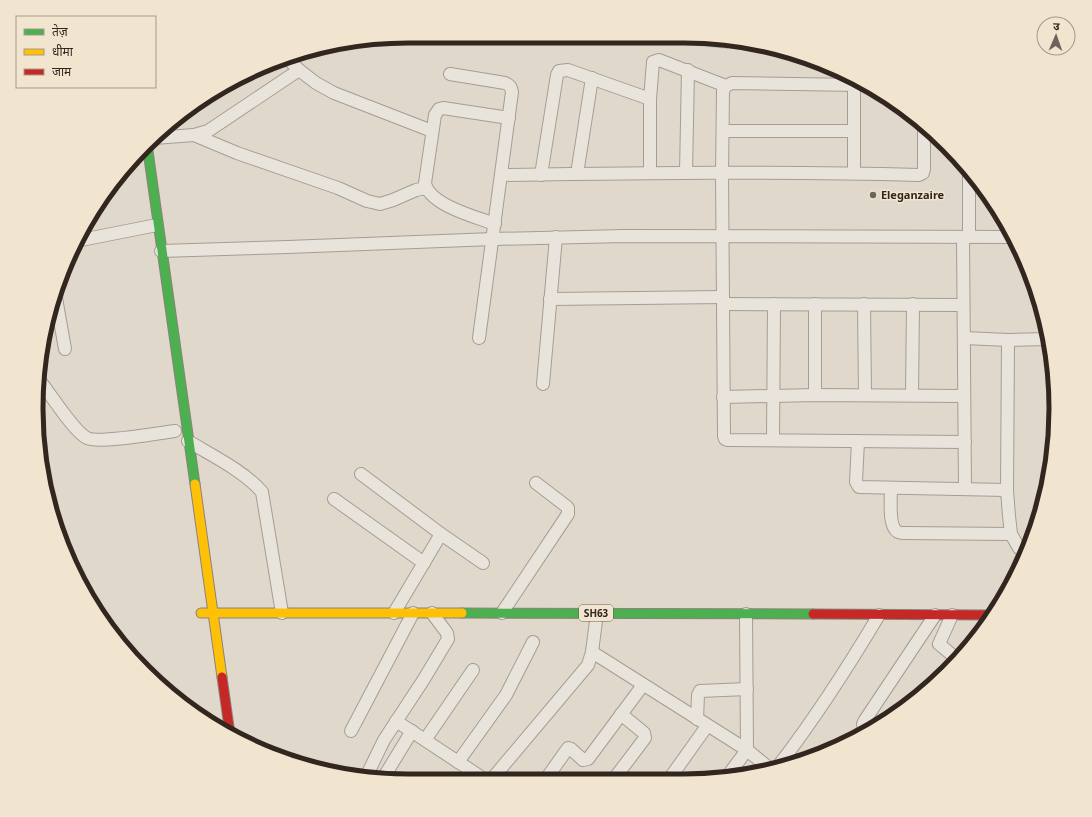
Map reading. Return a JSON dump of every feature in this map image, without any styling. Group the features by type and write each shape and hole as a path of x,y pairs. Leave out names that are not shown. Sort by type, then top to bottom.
{"main road":[{"path":"147,153 149,227 161,250 178,434 212,613 229,727"},
{"name":"SH63","path":"201,613 985,615"}],"street":[{"path":"650,173 650,99 653,62 659,60 726,86"},
{"path":"291,62 316,83 334,93 432,131"},
{"path":"164,137 194,135 208,131 264,92 299,70"},
{"path":"541,175 557,75 560,71 568,70 650,99"},
{"path":"686,173 688,70"},
{"path":"450,74 509,84 512,92 479,338"},
{"path":"577,174 592,78"},
{"path":"848,83 835,79 732,83 726,86 723,92 723,433 725,439 728,440 965,442"},
{"path":"854,173 854,131 857,87"},
{"path":"495,224 453,209 429,193 424,183 432,131 436,112 439,108 509,118"},
{"path":"722,130 854,131"},
{"path":"194,135 237,153 338,188 367,201 380,204 426,188"},
{"path":"501,175 650,173 854,173 919,175 923,173 924,169 925,135"},
{"path":"965,489 963,304 969,181"},
{"path":"85,239 149,227"},
{"path":"161,250 556,237 723,236 1006,238"},
{"path":"543,384 556,237"},
{"path":"550,298 723,300 774,304 963,304"},
{"path":"773,440 774,304"},
{"path":"815,304 815,395"},
{"path":"864,304 865,395"},
{"path":"912,396 913,304"},
{"path":"57,306 65,350"},
{"path":"964,338 1008,340 1042,339"},
{"path":"1008,340 1007,490 1011,534 1020,549"},
{"path":"44,385 78,431 87,438 99,440 178,434 219,459 255,484 262,492 282,613"},
{"path":"723,397 815,395 964,396"},
{"path":"858,441 856,482 859,487 891,489 1007,490"},
{"path":"361,474 441,534 483,563"},
{"path":"502,613 568,514 568,508 566,506 536,483"},
{"path":"891,489 891,520 892,526 897,532 1011,534"},
{"path":"334,499 424,563"},
{"path":"394,613 441,534"},
{"path":"351,731 413,613"},
{"path":"369,772 384,740 448,639 447,633 432,613"},
{"path":"496,774 588,665 592,652 597,613"},
{"path":"731,771 747,750 746,614"},
{"path":"781,761 824,704 879,615"},
{"path":"863,726 865,720 935,615"},
{"path":"952,615 939,644 952,655"},
{"path":"458,762 506,695 533,642"},
{"path":"592,652 747,750 765,765"},
{"path":"425,740 472,670"},
{"path":"550,774 568,748 571,748 583,760 588,759 643,685"},
{"path":"697,719 698,695 700,691 747,690"},
{"path":"618,774 645,738 644,733 621,714"},
{"path":"396,721 475,774"},
{"path":"673,774 707,726"},
{"path":"386,773 412,731"}],"shaded area":[{"path":"667,43 728,46 728,49"}],"traffic: fast":[{"path":"148,152 195,484"},
{"path":"462,613 813,614"}],"traffic: slow":[{"path":"195,484 222,677"},
{"path":"201,613 462,613"}],"traffic: jam":[{"path":"813,614 985,615"},
{"path":"222,677 229,727"}],"place":[{"name":"Eleganzaire","path":"873,195"}]}
